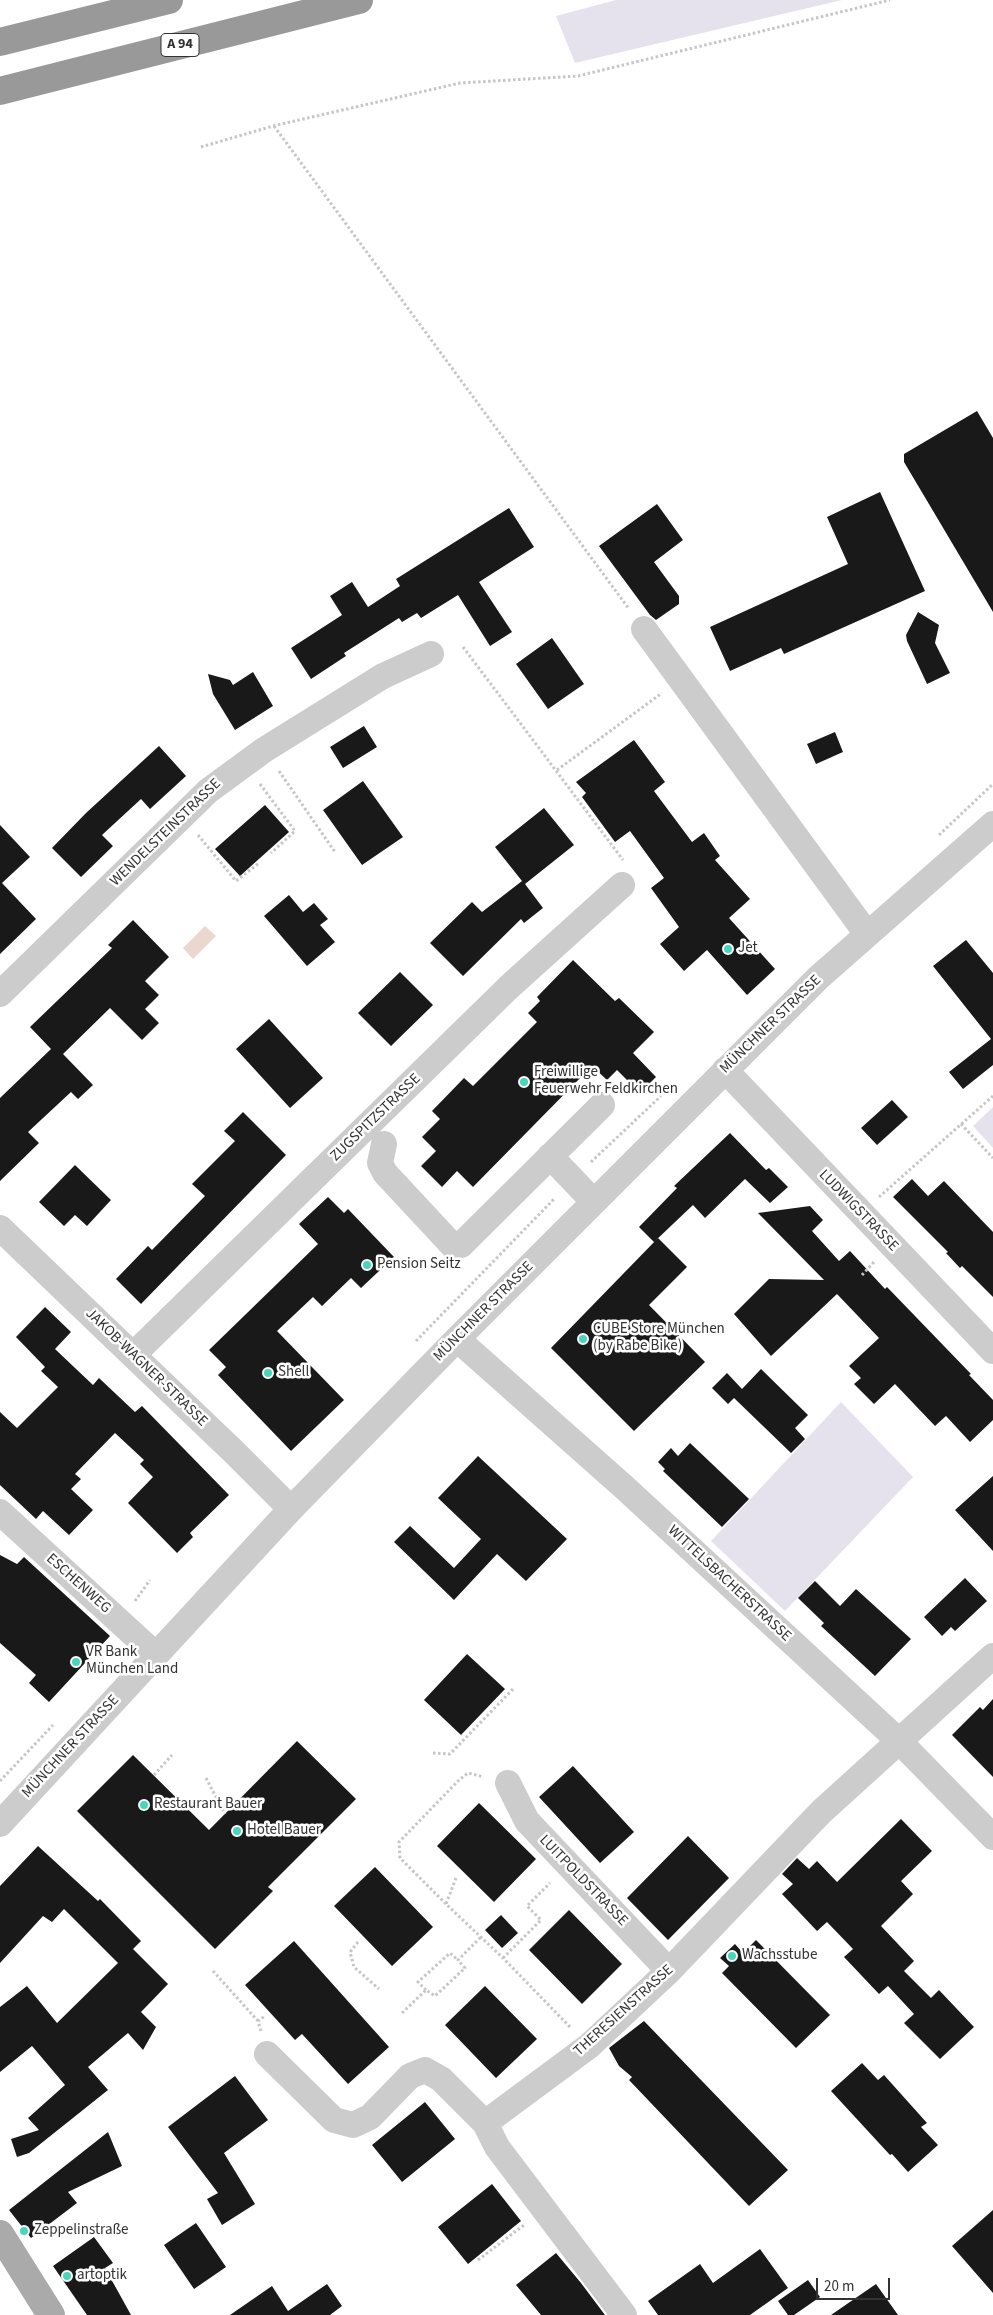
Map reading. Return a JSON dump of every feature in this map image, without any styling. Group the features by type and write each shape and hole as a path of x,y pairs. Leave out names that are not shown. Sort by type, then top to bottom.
{"highway":[{"path":"0,42 170,0"},
{"name":"A 94","path":"0,91 359,0"}],"main road":[{"path":"0,2234 51,2315"}],"street":[{"path":"644,629 867,934"},
{"name":"WENDELSTEINSTRASSE","path":"0,994 208,791 254,756 383,676 431,654"},
{"name":"MÜNCHNER STRASSE","path":"0,1824 291,1509 457,1339 818,978 993,824"},
{"name":"ZUGSPITZSTRASSE","path":"133,1355 624,875"},
{"name":"LUDWIGSTRASSE","path":"725,1070 860,1214 993,1351"},
{"path":"384,1144 380,1163 385,1173 452,1245 461,1245 602,1105"},
{"path":"550,1156 594,1202"},
{"name":"JAKOB-WAGNER-STRASSE","path":"0,1228 291,1509"},
{"name":"WITTELSBACHERSTRASSE","path":"457,1339 625,1488 898,1741 993,1837"},
{"name":"ESCHENWEG","path":"0,1512 156,1655"},
{"name":"THERESIENSTRASSE","path":"485,2123 589,2046 669,1971 821,1812 993,1656"},
{"name":"LUITPOLDSTRASSE","path":"508,1783 527,1822 669,1971"},
{"path":"266,2054 334,2120 353,2125 370,2117 410,2076 425,2070 441,2079 485,2123 497,2147 624,2315"}],"path":[{"path":"201,147 274,126 460,83 578,76 890,0"},
{"path":"274,126 644,629"},
{"path":"463,646 557,770 624,875"},
{"path":"557,770 680,679"},
{"path":"254,756 335,852"},
{"path":"254,756 296,832 271,853"},
{"path":"182,816 236,881 259,862"},
{"path":"860,1214 993,1096"},
{"path":"961,1124 993,1158"},
{"path":"433,1754 450,1754 514,1688"},
{"path":"154,1775 172,1755"},
{"path":"508,1783 468,1773 399,1842 400,1858 503,1958 589,2046"},
{"path":"206,1778 225,1814"},
{"path":"503,1958 541,1920 527,1906 568,1865"},
{"path":"446,1904 456,1878"},
{"path":"458,1960 481,1937"},
{"path":"358,1942 350,1952 354,1967 379,1989"},
{"path":"450,1953 465,1968 435,1996 426,1990 418,1982 450,1953"},
{"path":"213,1971 258,2021"},
{"path":"402,2013 426,1990"},
{"path":"478,2260 515,2232"}],"shaded area":[{"path":"616,0 842,0 575,63 556,16"},
{"path":"205,926 216,936 193,959 183,948"},
{"path":"993,1107 993,1148 973,1126"},
{"path":"841,1402 913,1477 785,1611 711,1541"}],"building":[{"path":"977,411 993,438 993,612 904,462 904,454"},
{"path":"880,492 925,591 784,654 781,648 730,671 710,627 848,564 827,517"},
{"path":"657,504 683,540 654,562 679,596 679,604 656,620 650,615 599,546"},
{"path":"509,508 534,547 479,582 512,632 490,646 458,595 421,618 417,613 402,622 399,618 344,653 346,656 311,679 291,648 342,615 330,596 352,582 368,607 400,586 396,579"},
{"path":"918,612 939,625 935,643 950,673 927,684 906,635"},
{"path":"552,638 584,684 548,709 516,664"},
{"path":"253,672 273,706 235,730 213,694 208,674 230,680 233,685"},
{"path":"364,726 377,747 343,768 330,747"},
{"path":"835,732 843,752 816,764 807,744"},
{"path":"634,740 665,782 654,791 692,842 704,833 720,856 715,860 750,899 729,918 775,969 747,995 707,950 684,971 660,944 679,927 651,888 664,878 630,831 615,842 582,797 586,793 576,782"},
{"path":"159,746 186,776 150,809 141,799 102,835 113,846 81,877 52,848 86,813"},
{"path":"363,781 403,837 362,865 323,810"},
{"path":"265,805 289,832 240,876 215,849"},
{"path":"544,808 574,845 525,884 543,908 524,923 521,919 463,976 430,943 472,902 482,912 522,881 495,847"},
{"path":"0,825 30,857 2,883 36,919 0,954"},
{"path":"289,895 303,912 314,903 328,919 320,925 335,942 307,966 264,916"},
{"path":"133,920 169,957 145,981 159,995 145,1009 159,1023 142,1040 110,1008 63,1054 93,1085 78,1099 71,1092 28,1132 39,1143 0,1181 0,1098 51,1049 30,1027 112,948 108,945"},
{"path":"966,940 993,973 993,1065 963,1089 949,1072 991,1039 933,966"},
{"path":"573,960 615,1001 619,998 654,1032 633,1053 656,1077 640,1093 617,1070 607,1080 592,1066 473,1187 457,1171 442,1187 421,1166 436,1151 422,1137 440,1119 432,1111 464,1078 473,1086 537,1022 528,1013 540,1001 537,997"},
{"path":"400,972 433,1005 391,1046 358,1013"},
{"path":"269,1019 323,1078 290,1108 236,1049"},
{"path":"892,1100 908,1117 877,1145 861,1128"},
{"path":"243,1112 286,1155 141,1304 116,1279 148,1246 152,1250 205,1196 192,1184 235,1141 224,1131"},
{"path":"730,1133 766,1170 769,1168 788,1187 770,1203 745,1179 705,1218 693,1205 654,1242 639,1227 677,1188 674,1186"},
{"path":"75,1165 111,1200 87,1226 75,1215 64,1226 39,1202"},
{"path":"912,1179 928,1196 944,1181 993,1232 993,1297 962,1266 960,1268 946,1253 948,1252 893,1197"},
{"path":"328,1197 344,1213 348,1209 394,1257 361,1288 351,1278 322,1306 313,1297 277,1331 344,1400 291,1451 218,1375 226,1367 209,1350 318,1244 299,1224"},
{"path":"810,1206 823,1220 812,1231 839,1261 850,1251 885,1289 887,1287 971,1374 969,1375 993,1400 993,1420 970,1442 946,1416 935,1426 895,1384 874,1404 854,1384 861,1378 849,1366 879,1338 837,1294 771,1356 734,1314 769,1279 824,1280 758,1213"},
{"path":"658,1238 687,1267 649,1305 705,1362 634,1431 551,1348"},
{"path":"45,1307 71,1332 55,1349 93,1385 99,1378 135,1412 142,1406 229,1495 190,1533 193,1537 177,1553 128,1503 153,1477 140,1464 144,1460 115,1433 75,1474 81,1479 71,1489 93,1510 69,1535 43,1511 36,1519 0,1485 0,1412 17,1428 58,1387 41,1371 45,1367 16,1337"},
{"path":"761,1369 808,1415 795,1428 805,1439 791,1453 734,1398 728,1404 712,1388 727,1373 742,1389"},
{"path":"690,1443 749,1499 722,1527 663,1471 665,1469 658,1462 671,1448 678,1456"},
{"path":"478,1456 567,1539 526,1581 497,1554 454,1600 394,1542 410,1526 454,1568 481,1539 438,1498"},
{"path":"993,1476 993,1551 955,1510"},
{"path":"0,1555 17,1564 24,1557 110,1636 49,1702 29,1683 36,1675 0,1643"},
{"path":"965,1578 987,1601 955,1631 951,1627 942,1636 924,1617"},
{"path":"815,1581 840,1606 856,1589 911,1639 875,1676 821,1626 824,1623 798,1598"},
{"path":"467,1654 505,1689 461,1735 424,1700"},
{"path":"993,1699 993,1777 952,1735 980,1707 983,1710"},
{"path":"297,1741 356,1799 268,1887 273,1891 215,1949 77,1811 133,1755 209,1830"},
{"path":"573,1766 634,1832 600,1863 539,1797"},
{"path":"479,1803 536,1859 494,1902 437,1846"},
{"path":"901,1819 932,1851 901,1881 913,1894 881,1926 914,1961 904,1971 931,1998 939,1990 974,2027 940,2059 904,2023 914,2014 888,1986 879,1994 844,1957 853,1949 827,1922 817,1931 782,1894 793,1884 782,1874 797,1858 809,1869 817,1861 837,1882"},
{"path":"688,1836 729,1878 668,1940 627,1898"},
{"path":"38,1846 98,1901 100,1899 141,1941 133,1949 168,1984 141,2012 156,2027 143,2050 128,2033 88,2067 108,2090 29,2153 17,2157 11,2139 39,2130 28,2118 65,2085 32,2046 0,2072 0,2007 27,1986 57,2023 118,1963 64,1909 52,1922 43,1916 0,1963 0,1886"},
{"path":"375,1867 433,1927 392,1966 334,1906"},
{"path":"569,1910 622,1964 582,2004 529,1950"},
{"path":"501,1915 518,1933 502,1948 485,1930"},
{"path":"756,1940 830,2015 796,2048 722,1973 729,1966 720,1958 735,1944 743,1953"},
{"path":"294,1941 389,2047 348,2084 302,2034 295,2040 245,1985"},
{"path":"485,1986 537,2039 496,2078 445,2025"},
{"path":"644,2021 788,2170 749,2206 629,2080 632,2077 619,2066 609,2048"},
{"path":"862,2063 878,2080 884,2075 927,2123 921,2127 938,2145 908,2172 831,2091"},
{"path":"235,2076 268,2120 224,2153 255,2204 222,2225 207,2199 218,2193 168,2127"},
{"path":"425,2102 455,2139 402,2182 372,2145"},
{"path":"108,2132 122,2166 68,2192 77,2203 31,2238 9,2210"},
{"path":"492,2184 521,2221 468,2264 438,2227"},
{"path":"993,2210 993,2293 952,2246"},
{"path":"196,2223 226,2267 194,2289 164,2245"},
{"path":"94,2237 113,2263 105,2268 131,2315 87,2315 53,2266"},
{"path":"760,2249 788,2288 750,2315 658,2315 648,2301 700,2264 713,2283"},
{"path":"556,2253 605,2315 541,2315 516,2285"},
{"path":"808,2280 820,2297 794,2315 788,2315 778,2301"},
{"path":"327,2284 342,2306 330,2315 230,2315 272,2286 288,2311"},
{"path":"876,2284 898,2315 831,2315"}],"place":[{"name":"Jet","path":"728,949"},
{"name":"Freiwillige Feuerwehr Feldkirchen","path":"524,1082"},
{"name":"Pension Seitz","path":"367,1265"},
{"name":"CUBE Store München (by Rabe Bike)","path":"583,1339"},
{"name":"Shell","path":"268,1373"},
{"name":"VR Bank München Land","path":"76,1662"},
{"name":"Restaurant Bauer","path":"144,1805"},
{"name":"Hotel Bauer","path":"237,1831"},
{"name":"Wachsstube","path":"732,1956"},
{"name":"Zeppelinstraße","path":"24,2231"},
{"name":"artoptik","path":"67,2276"}]}
